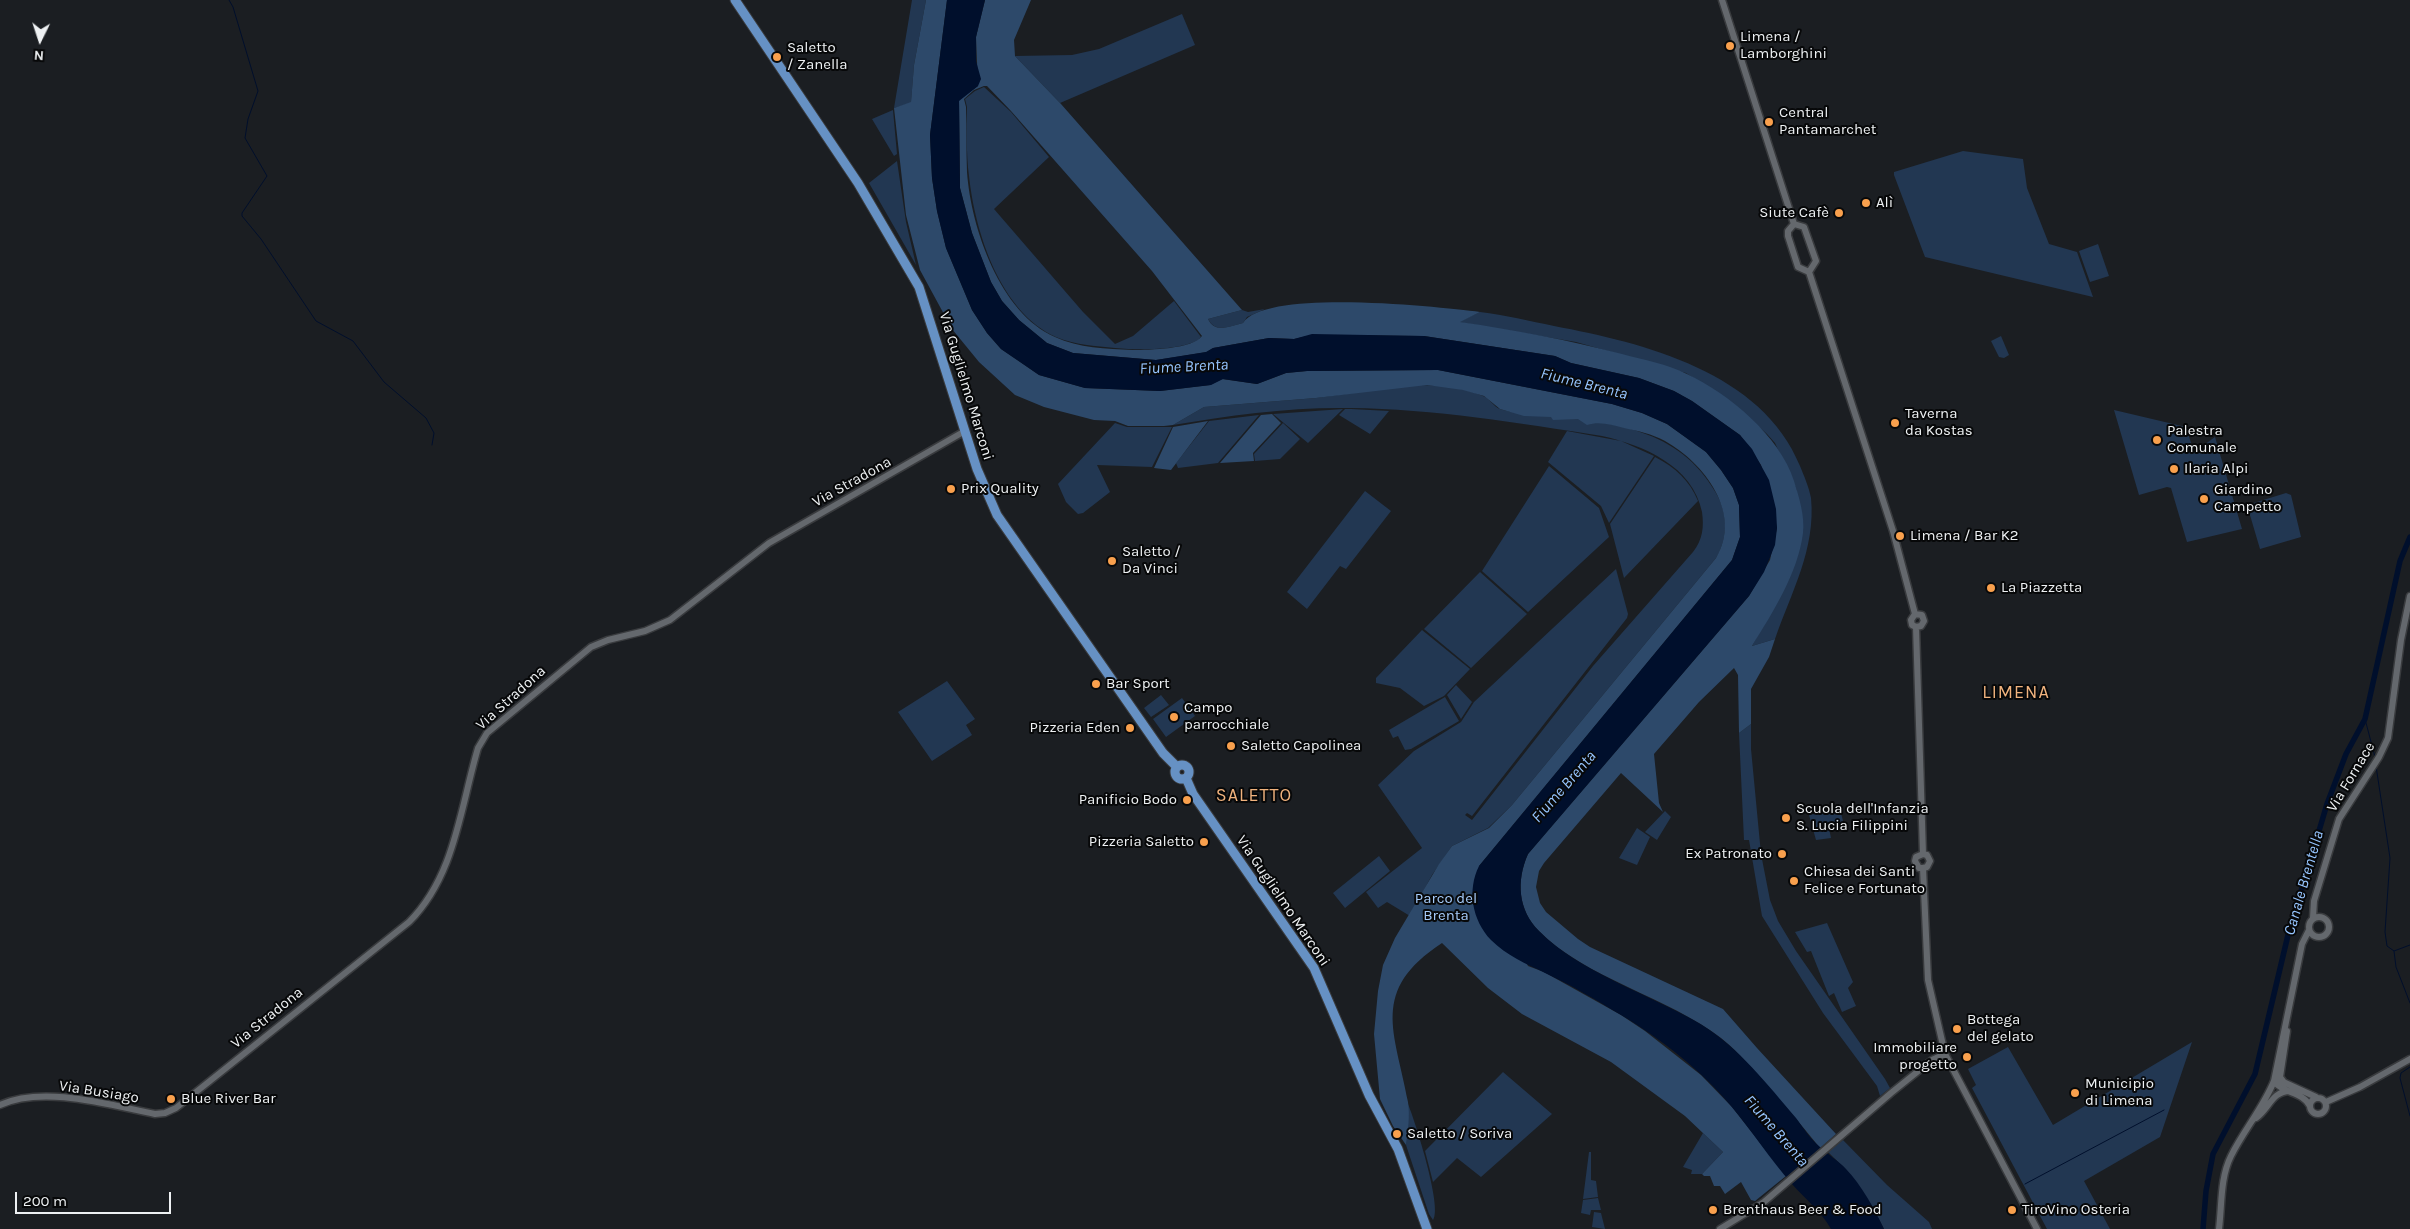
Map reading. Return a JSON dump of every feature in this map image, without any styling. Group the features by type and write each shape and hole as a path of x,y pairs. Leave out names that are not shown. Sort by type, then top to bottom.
{"main road":[{"name":"Via Guglielmo Marconi","path":"735,0 855,178 919,287 981,481 1008,533 1163,752 1177,767 1175,772 1177,776 1186,778 1193,794 1296,939 1314,968 1358,1071 1392,1135 1427,1229"}],"street":[{"path":"1722,0 1794,224"},
{"path":"1809,272 1815,265 1815,256 1806,230 1800,224 1794,224 1788,231 1788,236 1798,267 1809,272 1874,470 1915,614"},
{"name":"Via Stradona","path":"165,1113 176,1108 409,922 424,906 442,875 482,741 487,733 557,673 591,647 608,640 645,631 670,620 769,543 965,431"},
{"name":"Via Fornace","path":"2219,1229 2224,1181 2231,1156 2274,1081 2302,944 2311,933 2309,924 2313,918 2317,891 2339,819 2379,757 2391,724 2396,669 2410,596"},
{"path":"1915,614 1910,620 1912,625 1916,627"},
{"path":"1915,614 1922,615 1924,621 1921,626 1916,627"},
{"path":"1916,627 1915,648 1922,854"},
{"path":"1922,854 1915,861 1916,865 1923,868"},
{"path":"1922,854 1927,855 1930,861 1927,867 1923,868"},
{"path":"1923,868 1928,980 1945,1054 2037,1229"},
{"path":"2311,933 2319,937 2327,932 2328,923 2314,909"},
{"path":"2313,918 2322,917"},
{"path":"2283,1082 2280,1077 2286,1045 2288,1009"},
{"path":"1720,1229 1769,1197 1932,1060 1945,1054"},
{"path":"2326,1102 2360,1087 2410,1059"},
{"path":"2274,1081 2283,1082 2326,1102"},
{"path":"2274,1081 2277,1086 2304,1098 2314,1113 2320,1114 2326,1108 2326,1102"},
{"path":"2253,1120 2263,1113 2275,1096 2282,1091 2290,1091"},
{"name":"Via Busiago","path":"0,1105 22,1098 51,1097 165,1113"},
{"path":"2310,1106 2312,1100 2316,1098"}],"shaded area":[{"path":"912,0 926,0 914,65 911,103 894,108"},
{"path":"1182,14 1195,45 1060,103 1015,56 1072,55 1099,49"},
{"path":"984,87 1011,112 1049,157 994,209 1083,312 1115,344 1133,336 1174,301 1201,337 1198,340 1190,344 1158,349 1124,349 1085,345 1056,337 1036,325 1020,309 1005,290 984,245 972,198 967,159 967,107 965,99"},
{"path":"893,110 897,154 894,156 872,119"},
{"path":"1963,151 2023,159 2027,188 2049,244 2077,252 2093,297 1925,257 1894,172"},
{"path":"897,161 906,222 916,265 869,183"},
{"path":"2098,244 2109,276 2090,282 2079,251"},
{"path":"1265,309 1247,317 1243,323 1224,328 1211,324 1208,319 1242,310 1248,312"},
{"path":"1480,312 1589,333 1661,353 1696,367 1729,385 1758,407 1782,434 1800,466 1811,498 1812,517 1806,553 1795,588 1775,639 1752,646 1790,575 1797,557 1803,527 1796,488 1775,443 1767,434 1736,406 1686,373 1576,342 1458,322"},
{"path":"2001,336 2009,355 2004,358 1999,357 1991,341"},
{"path":"1412,385 1466,390 1485,397 1498,408 1505,411 1596,421 1642,433 1664,442 1701,471 1720,501 1725,526 1723,542 1716,558 1512,805 1488,828 1452,846 1432,875 1410,916 1387,902 1378,908 1366,892 1422,848 1378,785 1414,751 1461,722 1474,702 1616,569 1628,614 1627,618 1472,816 1467,813 1465,815 1472,820 1593,666 1693,552 1701,538 1703,523 1697,496 1677,470 1664,460 1634,445 1602,436 1445,414 1350,408 1261,412 1173,425 1204,407 1316,398"},
{"path":"1343,409 1308,443 1273,414"},
{"path":"1345,409 1389,411 1370,434 1339,415"},
{"path":"2114,410 2186,427 2194,452 2215,437 2242,529 2187,542 2171,488 2167,487 2139,495"},
{"path":"1259,415 1218,463 1178,468 1176,463 1209,421"},
{"path":"1115,423 1127,427 1172,427 1152,467 1097,465 1110,492 1083,513 1078,514 1066,502 1058,484"},
{"path":"1283,423 1300,439 1280,459 1255,461 1254,454"},
{"path":"1567,431 1621,441 1654,456 1609,523 1601,506 1548,462"},
{"path":"1655,457 1681,475 1691,487 1698,501 1624,578 1610,524"},
{"path":"1549,466 1599,508 1609,537 1528,612 1482,571"},
{"path":"1365,491 1391,511 1346,569 1340,566 1307,609 1287,592"},
{"path":"2286,493 2291,495 2301,537 2260,549 2247,505"},
{"path":"1480,572 1527,614 1471,668 1424,629"},
{"path":"1422,630 1470,669 1444,696 1424,706 1400,688 1376,683 1376,678"},
{"path":"947,681 975,719 966,725 972,735 932,761 898,712"},
{"path":"1456,685 1472,702 1461,719 1447,695"},
{"path":"1161,695 1169,705 1151,717 1144,708"},
{"path":"1445,697 1459,721 1411,749 1405,750 1398,736 1393,738 1389,730"},
{"name":"Campo parrocchiale","path":"1182,698 1195,716 1166,737 1153,719"},
{"path":"1751,724 1751,749 1761,854 1770,900 1778,921 1796,951 1885,1079 1890,1088 1880,1096 1877,1086 1823,1013 1762,916 1749,840 1744,840 1739,733"},
{"path":"1840,809 1844,825 1829,828 1831,838 1816,840 1809,815"},
{"path":"1665,811 1671,817 1657,840 1645,832"},
{"path":"1637,828 1650,837 1637,865 1619,858"},
{"path":"1379,856 1390,871 1345,908 1333,893"},
{"path":"1827,923 1853,982 1848,988 1856,1006 1842,1012 1834,993 1829,996 1811,951 1807,952 1795,932"},
{"path":"2192,1042 2160,1137 2084,1181 2110,1229 2047,1229 1972,1088 1976,1085 1968,1069 2008,1047 2053,1125"},
{"path":"1503,1072 1552,1114 1481,1177 1457,1158 1433,1182 1425,1151"},
{"path":"1408,1104 1422,1145 1431,1183 1435,1212 1433,1220 1429,1214 1406,1145"},
{"path":"1703,1133 1723,1152 1702,1174 1691,1174 1692,1170 1683,1167"},
{"path":"1843,1140 1887,1185 1929,1222 1932,1229 1884,1229 1860,1188 1828,1152"},
{"path":"1589,1152 1591,1152 1591,1180 1596,1181 1598,1197 1583,1199"},
{"path":"1598,1198 1601,1210 1591,1210 1590,1215 1581,1213 1583,1200"},
{"path":"1594,1212 1601,1213 1605,1229 1592,1227"}],"green space":[{"name":"Parco del Brenta","path":"926,0 947,0 930,135 932,178 937,211 946,248 972,310 987,333 1001,349 1039,375 1085,388 1160,391 1210,385 1222,379 1257,384 1286,373 1307,371 1438,370 1612,404 1642,413 1667,424 1706,452 1721,470 1733,488 1739,505 1740,537 1732,560 1479,866 1528,966 1544,972 1621,1015 1645,1031 1701,1075 1732,1107 1786,1176 1755,1201 1751,1200 1741,1182 1725,1194 1720,1186 1714,1186 1710,1176 1702,1174 1723,1152 1685,1116 1611,1062 1522,1014 1488,988 1442,943 1419,961 1404,978 1396,996 1393,1014 1394,1033 1409,1107 1406,1145 1393,1126 1380,1099 1374,1034 1378,991 1383,965 1395,938 1439,864 1452,846 1489,828 1512,805 1716,558 1723,541 1725,524 1722,507 1715,491 1705,476 1679,450 1665,441 1650,435 1605,424 1587,425 1578,419 1553,420 1551,417 1524,416 1500,409 1484,396 1463,390 1427,385 1316,398 1204,407 1173,425 1164,426 1128,426 1115,421 1094,420 1044,407 1015,395 979,362 952,329 920,270 906,215 894,108 911,102 914,65"},
{"path":"985,0 1031,0 1014,40 1015,56 1061,104 1242,310 1208,319 1211,324 1223,328 1243,323 1258,312 1284,306 1317,303 1393,304 1480,312 1460,322 1582,344 1655,362 1687,374 1703,382 1736,405 1751,418 1777,448 1787,464 1800,500 1803,533 1796,563 1784,592 1752,646 1775,639 1769,657 1751,689 1751,724 1739,733 1738,675 1734,668 1699,702 1654,754 1659,803 1663,812 1621,773 1544,863 1539,871 1536,887 1540,903 1546,912 1590,947 1723,1009 1836,1134 1820,1148 1756,1073 1726,1042 1700,1024 1579,962 1558,947 1532,923 1523,905 1521,895 1522,874 1528,854 1749,596 1770,560 1777,528 1761,465 1740,435 1692,401 1674,391 1639,378 1571,363 1555,356 1424,336 1312,335 1294,339 1269,338 1213,348 1207,352 1156,360 1073,353 1047,343 1019,320 1002,301 991,282 972,233 960,188 959,100 978,86 976,37","holes":["987,86 1152,271 1202,336 1190,344 1149,350 1083,346 1055,337 1036,325 1019,309 1004,289 992,266 982,242 970,194 967,172 966,107 964,99 974,90"]},
{"path":"1272,414 1281,423 1253,453 1254,461 1220,463 1261,415"},
{"path":"1208,421 1171,470 1154,468 1173,427"}],"water":[{"name":"Fiume Brenta","path":"947,0 985,0 976,37 976,61 981,79 978,86 959,101 960,188 972,233 991,282 1002,301 1019,320 1047,343 1073,353 1156,360 1206,352 1213,348 1269,338 1294,339 1312,334 1424,336 1555,356 1571,363 1639,378 1674,391 1692,401 1740,435 1752,449 1769,480 1776,509 1777,528 1775,545 1764,572 1749,596 1528,854 1522,874 1521,895 1523,905 1532,923 1555,945 1595,971 1702,1025 1716,1034 1741,1056 1775,1093 1813,1140 1852,1176 1867,1197 1884,1229 1831,1229 1818,1211 1797,1190 1731,1106 1694,1068 1651,1034 1621,1015 1503,950 1491,940 1479,923 1473,904 1473,885 1479,866 1732,560 1740,537 1739,505 1733,488 1721,470 1706,452 1667,424 1642,413 1612,404 1438,370 1307,371 1286,373 1257,384 1223,379 1211,385 1160,391 1085,388 1039,375 1001,349 987,333 972,310 946,248 937,211 932,178 930,135"}],"waterway":[{"path":"229,0 233,7 258,91 248,119 245,138 267,176 242,213 242,216 261,239 316,321 353,341 384,382 426,418 434,433 432,445"},
{"name":"Canale Brentella","path":"2203,1229 2206,1191 2213,1154 2255,1074 2288,935 2327,804 2346,754 2365,719 2400,561 2410,537"},
{"path":"2365,719 2375,757"},
{"path":"2376,766 2390,858 2385,932 2387,946 2394,951 2410,945"},
{"path":"2394,951 2396,967 2410,1003"},
{"path":"2410,1067 2401,1073 2400,1078 2410,1116"},
{"path":"2025,1184 2164,1110"}],"place":[{"name":"Limena / Lamborghini","path":"1730,46"},
{"name":"Saletto / Zanella","path":"777,57"},
{"name":"Central Pantamarchet","path":"1769,122"},
{"name":"Alì","path":"1866,203"},
{"name":"Siute Cafè","path":"1839,213"},
{"name":"Taverna da Kostas","path":"1895,423"},
{"name":"Palestra Comunale","path":"2157,440"},
{"name":"Ilaria Alpi","path":"2174,469"},
{"name":"Prix Quality","path":"951,489"},
{"name":"Giardino Campetto","path":"2204,499"},
{"name":"Limena / Bar K2","path":"1900,536"},
{"name":"Saletto / Da Vinci","path":"1112,561"},
{"name":"La Piazzetta","path":"1991,588"},
{"name":"Bar Sport","path":"1096,684"},
{"name":"Campo parrocchiale","path":"1174,717"},
{"name":"Pizzeria Eden","path":"1130,728"},
{"name":"Saletto Capolinea","path":"1231,746"},
{"name":"Panificio Bodo","path":"1187,800"},
{"name":"Scuola dell'Infanzia S. Lucia Filippini","path":"1786,818"},
{"name":"Pizzeria Saletto","path":"1204,842"},
{"name":"Ex Patronato","path":"1782,854"},
{"name":"Chiesa dei Santi Felice e Fortunato","path":"1794,881"},
{"name":"Bottega del gelato","path":"1957,1029"},
{"name":"Immobiliare progetto","path":"1967,1057"},
{"name":"Municipio di Limena","path":"2075,1093"},
{"name":"Blue River Bar","path":"171,1099"},
{"name":"Saletto / Soriva","path":"1397,1134"},
{"name":"Brenthaus Beer & Food","path":"1713,1210"},
{"name":"TiroVino Osteria","path":"2012,1210"}],"district":[{"name":"LIMENA","path":"2016,693"},
{"name":"SALETTO","path":"1254,796"}]}
